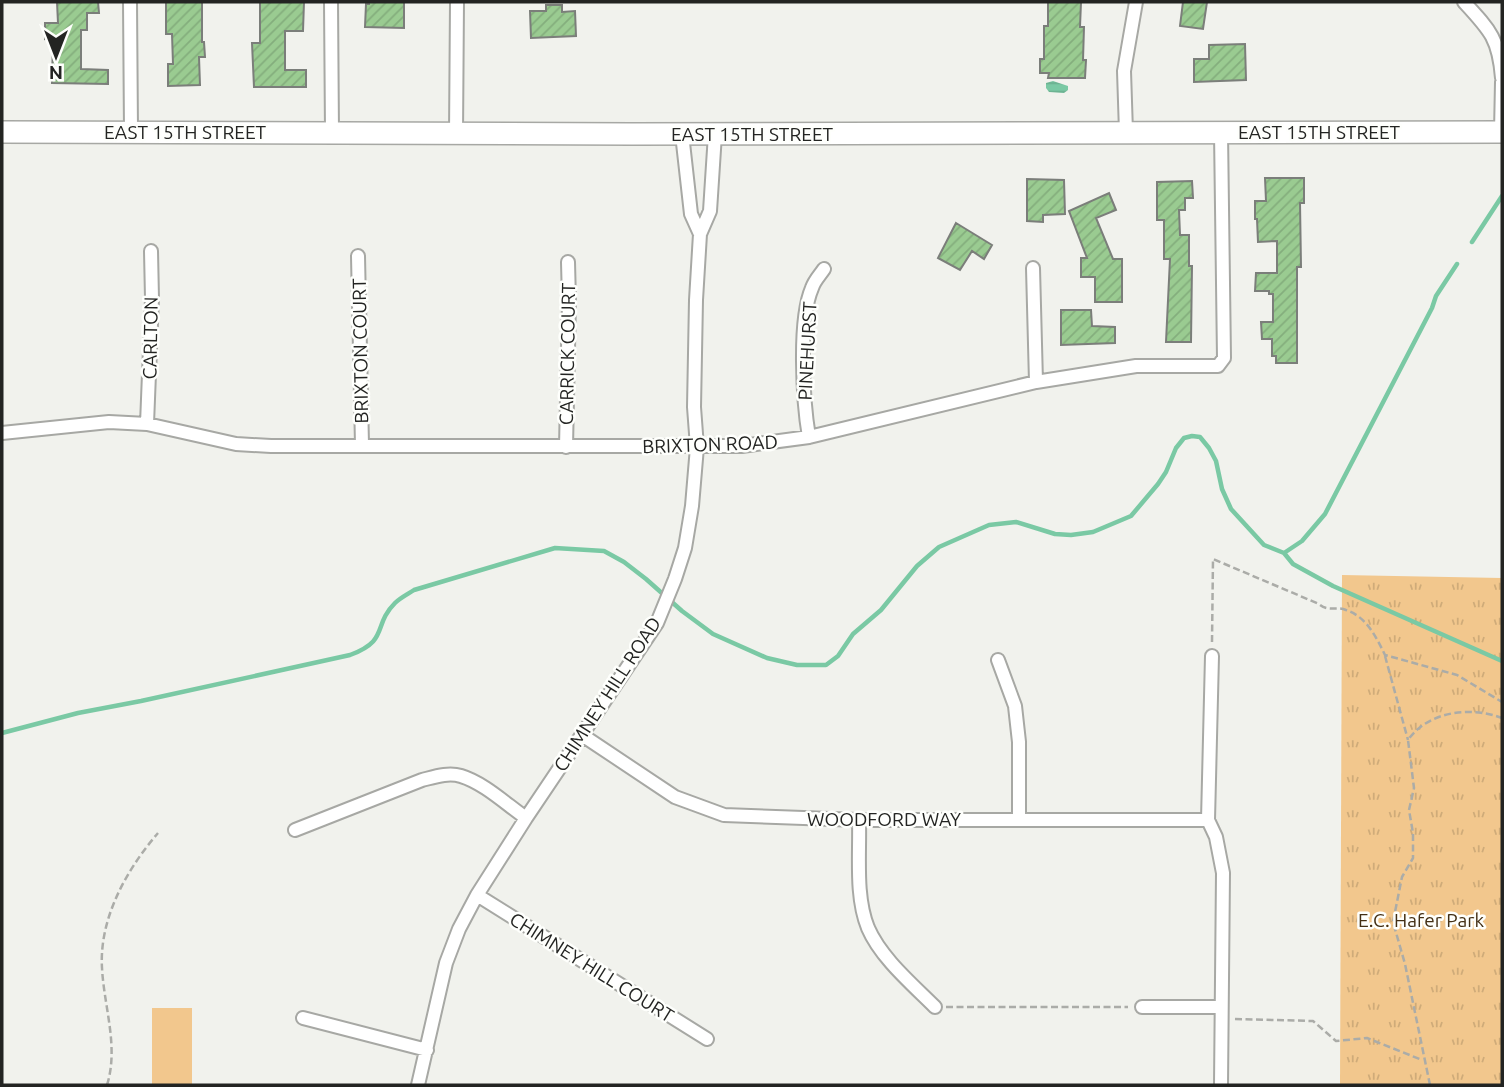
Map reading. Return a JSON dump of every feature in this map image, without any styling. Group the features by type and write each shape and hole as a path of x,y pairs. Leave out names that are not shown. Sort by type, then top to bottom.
{"main road":[{"name":"EAST 15TH STREET","path":"2,131 456,134 1501,132"}],"street":[{"path":"130,2 131,131"},
{"path":"331,2 332,133"},
{"path":"456,134 457,2"},
{"path":"1126,132 1124,71 1136,2"},
{"path":"1464,2 1494,36 1501,58 1501,132"},
{"name":"BRIXTON ROAD","path":"2,433 109,422 148,424 236,443 271,446 742,446 809,437 1036,382 1136,366 1210,368 1218,366 1224,358 1221,132"},
{"path":"682,134 691,214 700,234"},
{"path":"700,234 710,211 715,134"},
{"name":"CHIMNEY HILL ROAD","path":"421,1084 446,962 459,929 477,895 526,818 657,623 675,579 685,548 692,506 697,447 694,407 700,234"},
{"name":"CARLTON","path":"148,424 151,251"},
{"name":"BRIXTON COURT","path":"358,256 362,445"},
{"name":"CARRICK COURT","path":"566,447 568,262"},
{"path":"1033,268 1036,382"},
{"name":"PINEHURST","path":"809,437 804,405 805,314 812,287 824,269"},
{"path":"1212,656 1208,820 1216,837 1223,873 1221,1085"},
{"path":"998,660 1015,706 1020,742 1020,818"},
{"name":"WOODFORD WAY","path":"582,735 675,797 724,815 859,820 1208,820"},
{"path":"295,830 422,780 442,775 459,775 482,787 526,818"},
{"path":"859,820 860,892 868,928 886,955 935,1007"},
{"name":"CHIMNEY HILL COURT","path":"477,895 706,1039"},
{"path":"1142,1007 1221,1013"},
{"path":"303,1018 427,1051"}],"path":[{"path":"1212,656 1213,559 1324,608 1346,610 1371,627 1385,655 1408,740 1415,788 1409,810 1413,832 1413,858 1402,877 1392,922 1405,964 1430,1085"},
{"path":"1385,655 1457,676 1502,702"},
{"path":"1408,740 1416,729 1427,722 1452,714 1475,711 1502,718"},
{"path":"107,1085 111,1070 111,1038 102,968 102,940 109,914 141,853 158,832"},
{"path":"935,1007 1142,1007"},
{"path":"1221,1013 1313,1021 1336,1041 1367,1038 1423,1060"}],"green space":[{"name":"E.C. Hafer Park","path":"1342,575 1502,578 1502,1085 1340,1085"},
{"path":"152,1008 192,1008 192,1085 152,1085"}],"shaded area":[{"path":"1053,81 1068,86 1068,90 1064,93 1049,92 1046,83"}],"building":[{"path":"57,2 98,2 99,13 87,13 87,30 81,30 81,69 108,70 108,84 52,83 53,38 45,39 45,23 58,23"},
{"path":"166,2 202,2 202,42 205,57 199,57 200,85 168,86 168,64 173,64 172,34 166,34"},
{"path":"260,2 304,2 303,31 285,31 285,70 306,70 306,87 254,87 252,43 260,43"},
{"path":"404,2 404,28 365,27 366,4"},
{"path":"1048,2 1081,2 1080,27 1084,27 1085,78 1048,78 1049,73 1040,73 1040,59 1044,59 1044,26 1048,26"},
{"path":"1183,2 1207,2 1203,29 1180,26"},
{"path":"546,5 562,5 562,12 575,11 576,36 531,38 530,11 546,11"},
{"path":"1245,44 1246,80 1194,82 1194,59 1209,59 1209,45"},
{"path":"1265,178 1304,178 1304,203 1300,203 1301,267 1297,267 1297,363 1276,363 1276,356 1272,356 1272,339 1262,339 1261,322 1273,322 1273,294 1269,294 1269,291 1255,291 1256,273 1277,273 1277,241 1258,242 1255,219 1255,201 1266,201"},
{"path":"1027,179 1064,180 1065,214 1043,215 1043,222 1027,221"},
{"path":"1192,181 1193,198 1185,198 1185,210 1179,210 1180,235 1189,235 1189,266 1192,266 1191,342 1166,342 1170,259 1164,259 1164,220 1157,220 1157,182"},
{"path":"1109,193 1116,210 1096,218 1113,259 1122,259 1122,302 1095,302 1095,277 1081,277 1081,258 1087,258 1069,211"},
{"path":"956,223 992,245 984,259 972,251 960,270 938,258"},
{"path":"1061,310 1091,310 1092,326 1115,327 1115,343 1061,345"}],"waterway":[{"path":"1472,242 1502,196"},
{"path":"1284,553 1302,541 1325,514 1436,296 1457,264"},
{"path":"2,733 78,713 350,655 371,644 388,611 397,601 414,590 555,548 604,551 624,562 713,634 767,658 797,665 826,665 838,656 853,634 881,610 917,566 939,547 989,525 1016,522 1055,534 1071,535 1093,532 1131,516 1166,472 1176,448 1184,438 1192,436 1200,437 1216,461 1222,489 1231,509 1264,545 1284,553 1293,564 1333,586 1502,661"}]}
